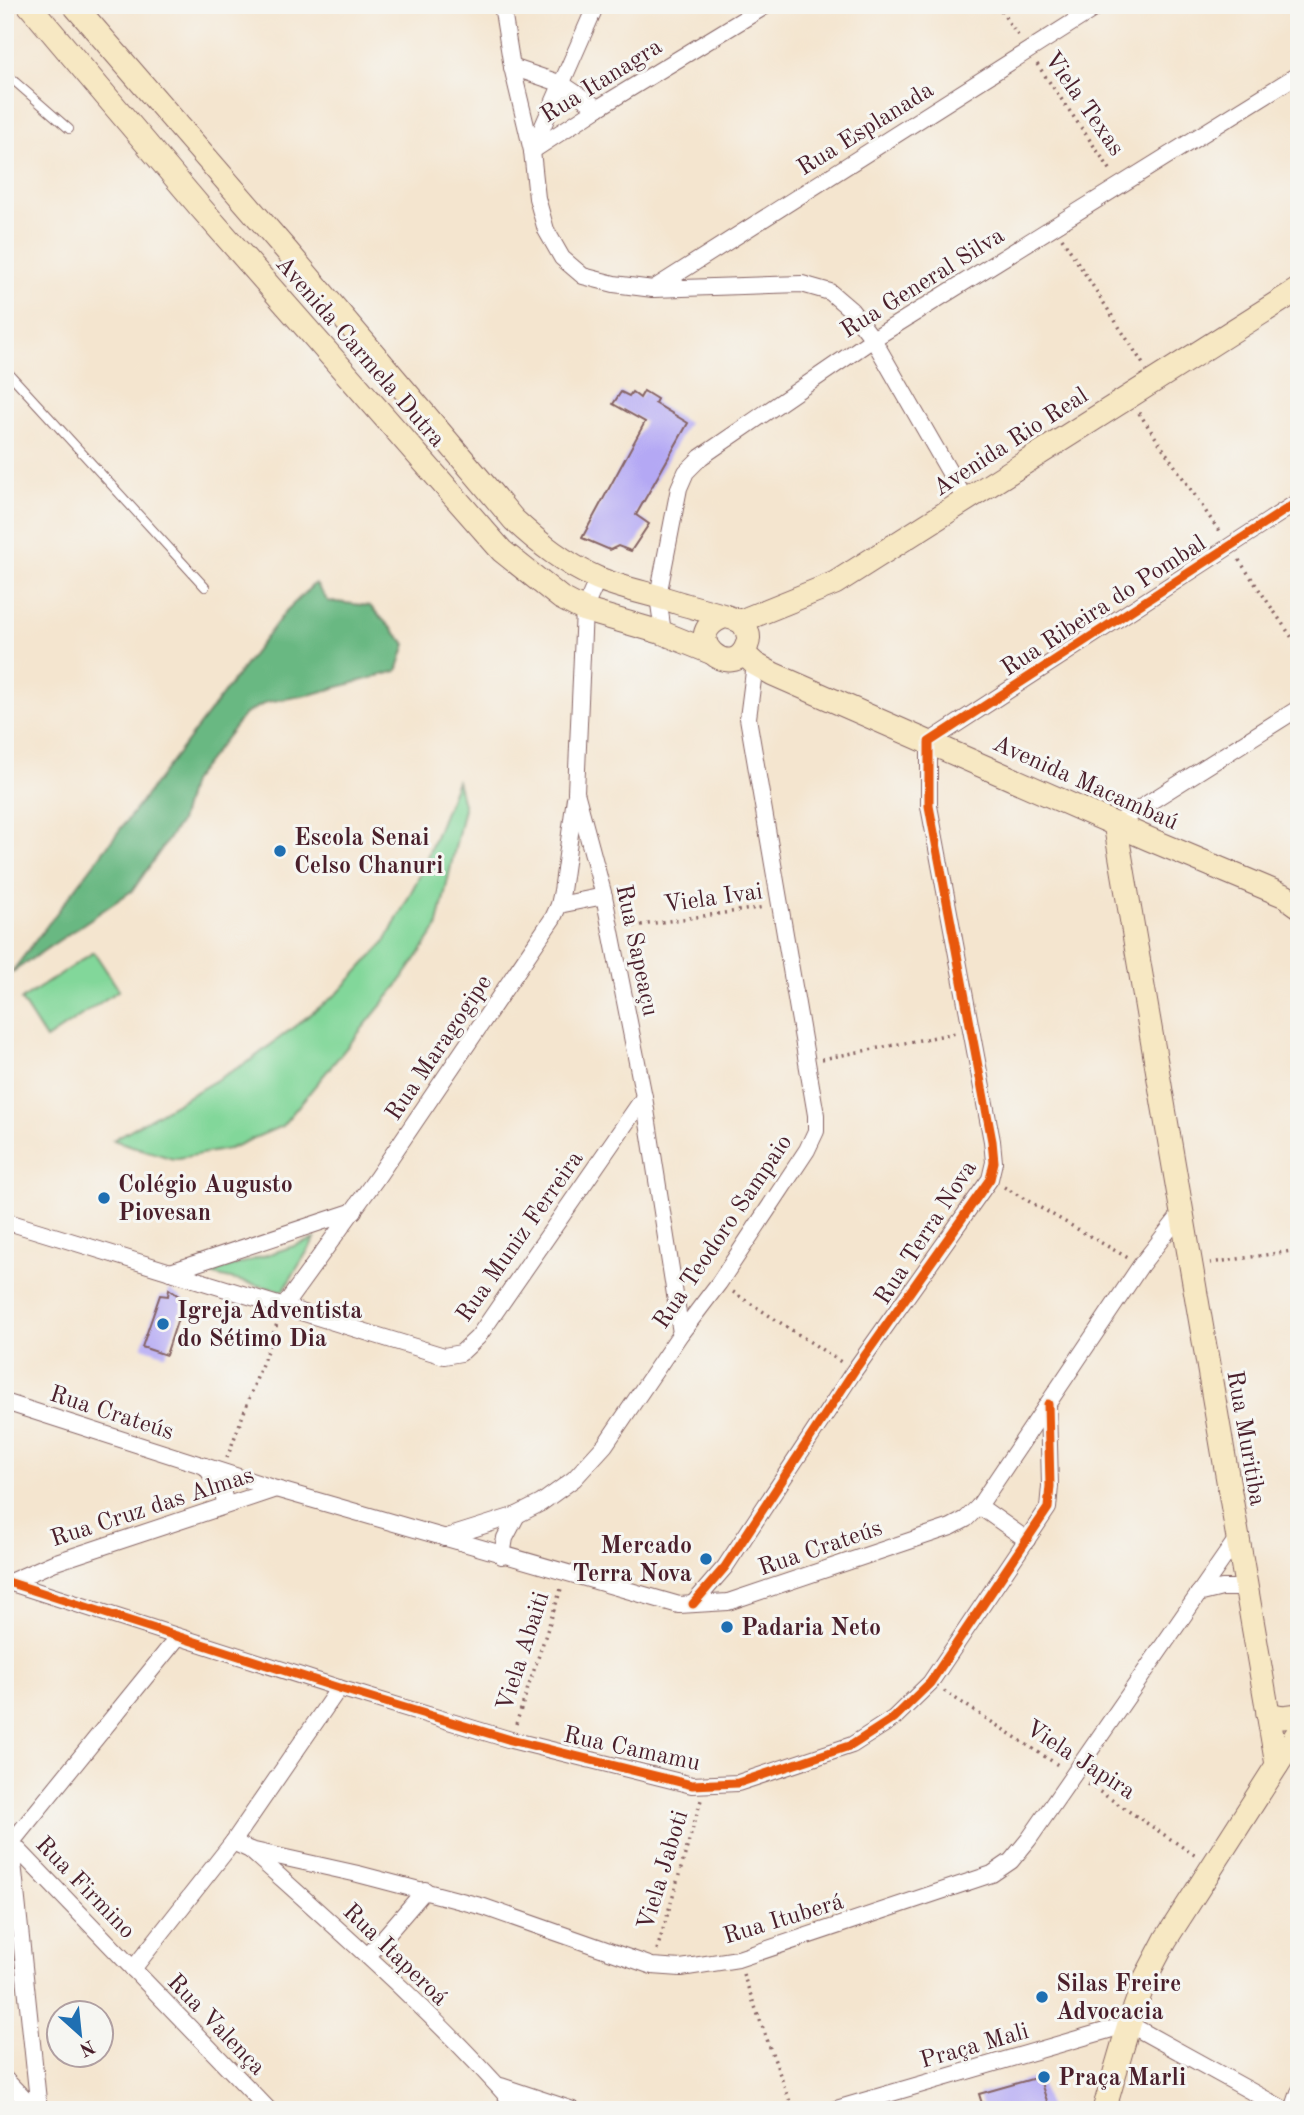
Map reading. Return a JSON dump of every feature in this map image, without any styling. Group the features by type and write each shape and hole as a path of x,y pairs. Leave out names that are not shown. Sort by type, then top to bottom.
{"street":[{"name":"Avenida Carmela Dutra","path":"29,5 200,207 486,534 522,569 561,598 584,610 663,633 710,652"},
{"name":"Avenida Carmela Dutra","path":"75,5 514,520 538,543 598,578 732,619"},
{"path":"502,5 512,67 532,151 540,209 546,230 562,258 583,276 614,284 653,289 802,284 830,292 851,310 873,339 967,501"},
{"path":"532,151 596,5"},
{"name":"Rua Itanagra","path":"532,151 766,5"},
{"name":"Rua Esplanada","path":"653,289 1100,5"},
{"path":"512,67 562,84 598,108"},
{"name":"Rua General Silva","path":"663,633 658,596 678,488 686,472 701,457 873,339 1299,74"},
{"name":"Avenida Rio Real","path":"732,619 835,583 1299,289"},
{"name":"Rua Ribeira do Pombal","path":"929,742 1299,501"},
{"name":"Rua Sapeaçu","path":"598,578 584,610 576,792 604,896 644,1097 681,1333"},
{"path":"732,619 746,628 749,636 749,659 717,658 706,645 705,635 714,620 732,619"},
{"name":"Avenida Macambaú","path":"749,659 929,742 1298,903"},
{"name":"Rua Teodoro Sampaio","path":"444,1538 517,1515 541,1503 574,1479 605,1445 681,1333 719,1283 807,1150 816,1131 748,718 749,659"},
{"path":"1115,824 1299,708"},
{"name":"Rua Terra Nova","path":"693,1604 725,1567 855,1371 990,1179 994,1162 992,1141 929,806 929,742"},
{"name":"Rua Maragogipe","path":"284,1306 354,1211 559,905 576,792"},
{"name":"Rua Muritiba","path":"1115,824 1277,1765"},
{"path":"559,905 604,896"},
{"name":"Rua Muniz Ferreira","path":"5,1221 444,1356 461,1353 478,1337 644,1097"},
{"path":"170,1272 354,1211"},
{"name":"Rua Crateús","path":"5,1402 276,1489 679,1605 728,1602 966,1520 979,1507 1141,1265 1181,1214"},
{"name":"Rua Camamu","path":"7,1583 511,1740 692,1785 738,1783 852,1745 894,1718 930,1683 1048,1508 1051,1486 1048,1404"},
{"path":"205,1466 222,1489 226,1506"},
{"name":"Rua Cruz das Almas","path":"7,1583 53,1563 276,1489"},
{"path":"979,1507 1027,1540"},
{"path":"502,1556 505,1538 517,1515"},
{"name":"Rua Ituberá","path":"250,1850 484,1907 652,1966 681,1968 738,1959 992,1874 1011,1861 1029,1839 1238,1537"},
{"path":"725,1567 728,1602"},
{"path":"1198,1594 1222,1588 1247,1588"},
{"path":"37,2110 8,1840 178,1637"},
{"path":"133,1969 233,1842 339,1688"},
{"path":"1268,1714 1283,1717 1299,1715"},
{"path":"1104,2110 1129,2024 1146,1978 1166,1939 1299,1731"},
{"name":"Rua Firmino","path":"8,1840 133,1969"},
{"name":"Rua Itaperoá","path":"233,1842 250,1850 368,1956 498,2085 519,2110"},
{"path":"368,1956 425,1891"},
{"name":"Rua Valença","path":"133,1969 269,2110"},
{"path":"1129,2024 1285,2110"},
{"name":"Praça Mali","path":"832,2110 1129,2024"},
{"path":"5,2079 37,2110"},
{"path":"498,2085 573,2110"},
{"path":"1293,2110 1299,2092"}],"lane":[{"path":"5,73 69,129"},
{"path":"5,369 205,587"}],"path":[{"path":"1055,226 1154,381"},
{"path":"1128,397 1299,648"},
{"path":"806,1062 972,1030"},
{"path":"990,1179 1141,1265"},
{"path":"1191,1266 1299,1250"},
{"path":"719,1283 855,1371"},
{"path":"222,1471 284,1306"},
{"path":"750,1990 793,2110"}],"green space":[{"path":"315,583 328,601 370,606 406,644 397,671 313,694 267,702 245,714 191,782 180,822 133,890 11,973 286,611"},
{"path":"457,781 464,808 437,928 398,985 282,1126 229,1149 173,1159 113,1140 251,1060 338,993 385,942 420,875"},
{"path":"94,952 119,990 46,1039 21,1000"},
{"path":"315,1239 283,1291 209,1274"}],"building":[{"path":"644,391 657,399 655,403 688,423 636,515 649,524 631,551 618,546 610,550 582,538 645,422 613,404 621,392 629,396 632,392 640,398"},
{"name":"Igreja Adventista do Sétimo Dia","path":"169,1289 184,1300 166,1355 142,1347 160,1295 168,1296"},
{"path":"1039,2077 1050,2110 984,2110 979,2094"}],"cycle path":[{"path":"693,1604 725,1567 854,1371 990,1179 994,1162 992,1141 929,806 929,742 1299,501"},
{"path":"8,1582 511,1740 692,1785 738,1783 852,1745 894,1718 930,1683 1048,1508 1048,1404"}],"place":[{"name":"Escola Senai Celso Chanuri","path":"280,851"},
{"name":"Colégio Augusto Piovesan","path":"104,1198"},
{"name":"Igreja Adventista do Sétimo Dia","path":"163,1324"},
{"name":"Mercado Terra Nova","path":"706,1559"},
{"name":"Padaria Neto","path":"727,1627"},
{"name":"Silas Freire Advocacia","path":"1042,1997"},
{"name":"Praça Marli","path":"1044,2077"}]}
